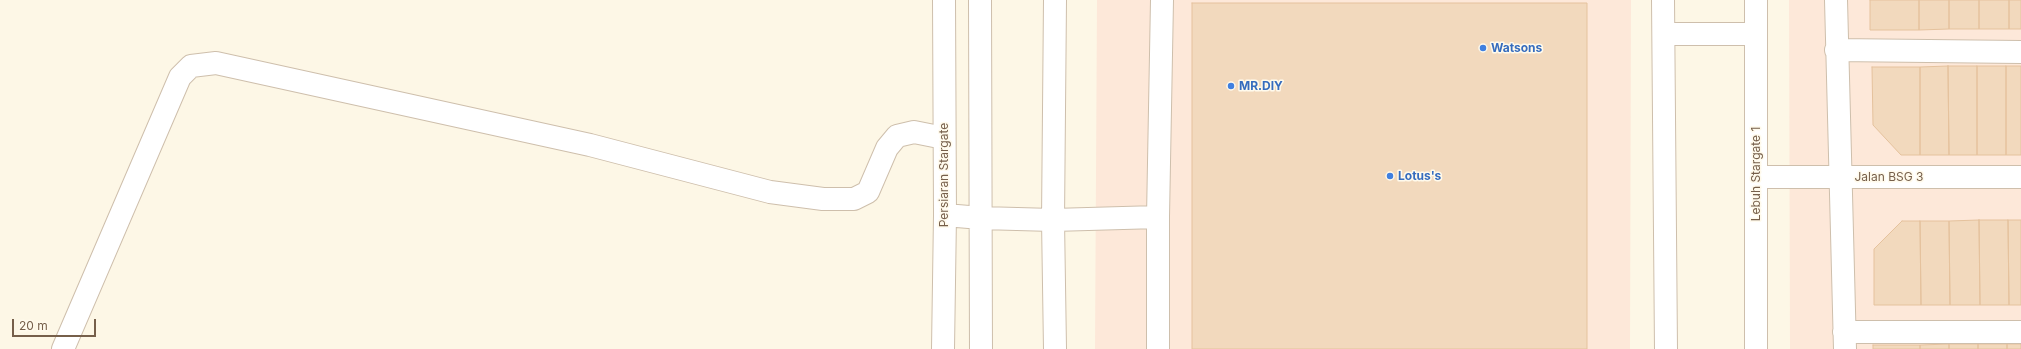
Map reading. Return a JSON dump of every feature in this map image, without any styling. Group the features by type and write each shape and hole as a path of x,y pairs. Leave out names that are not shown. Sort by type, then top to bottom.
{"street":[{"name":"Persiaran Stargate","path":"943,349 945,215 944,0"},
{"path":"980,0 981,349"},
{"path":"1055,0 1053,220 1055,349"},
{"path":"1158,349 1158,217 1162,0"},
{"path":"1664,0 1666,349"},
{"name":"Lebuh Stargate 1","path":"1756,0 1756,349"},
{"path":"1836,0 1844,341 2021,332"},
{"path":"1664,34 1755,34"},
{"path":"1836,50 2021,52"},
{"path":"63,349 180,77 191,66 216,63 590,145 770,192 823,199 854,199 868,192 887,148 897,136 914,132 944,138"},
{"name":"Jalan BSG 3","path":"1756,177 2021,177"},
{"path":"945,215 981,218 1053,220 1158,217"}],"shaded area":[{"name":"Lotus's","path":"1097,0 1631,0 1630,349 1095,349"},
{"path":"1789,0 2021,0 2021,349 1790,349"}],"building":[{"path":"1870,0 1919,0 1919,30 1870,30"},
{"path":"1919,0 1949,0 1949,29 1919,30"},
{"path":"1949,0 1979,0 1979,29 1949,29"},
{"path":"1979,0 2009,0 2009,29 1979,29"},
{"path":"2009,0 2021,0 2021,29 2009,29"},
{"name":"Lotus's","path":"1192,3 1587,3 1587,349 1192,349"},
{"path":"1948,66 1949,155 1920,155 1920,67"},
{"path":"1948,66 1977,66 1977,155 1949,155"},
{"path":"1977,66 2006,66 2006,155 1977,155"},
{"path":"2006,66 2021,66 2021,155 2006,155"},
{"path":"1872,67 1920,67 1920,155 1901,155 1873,125"},
{"path":"1979,220 1980,305 1950,305 1949,221"},
{"path":"1979,220 2008,220 2009,305 1980,305"},
{"path":"2008,220 2021,220 2021,305 2009,305"},
{"path":"1902,221 1920,221 1921,305 1874,305 1874,249"},
{"path":"1920,221 1949,221 1950,305 1921,305"},
{"path":"1949,344 1949,349 1920,349 1920,345"},
{"path":"1949,344 1978,344 1978,349 1949,349"},
{"path":"1978,344 2007,344 2007,349 1978,349"},
{"path":"2007,344 2021,344 2021,349 2007,349"},
{"path":"1873,345 1920,345 1920,349 1873,349"}],"place":[{"name":"Watsons","path":"1483,48"},
{"name":"MR.DIY","path":"1231,86"},
{"name":"Lotus's","path":"1390,176"}]}
